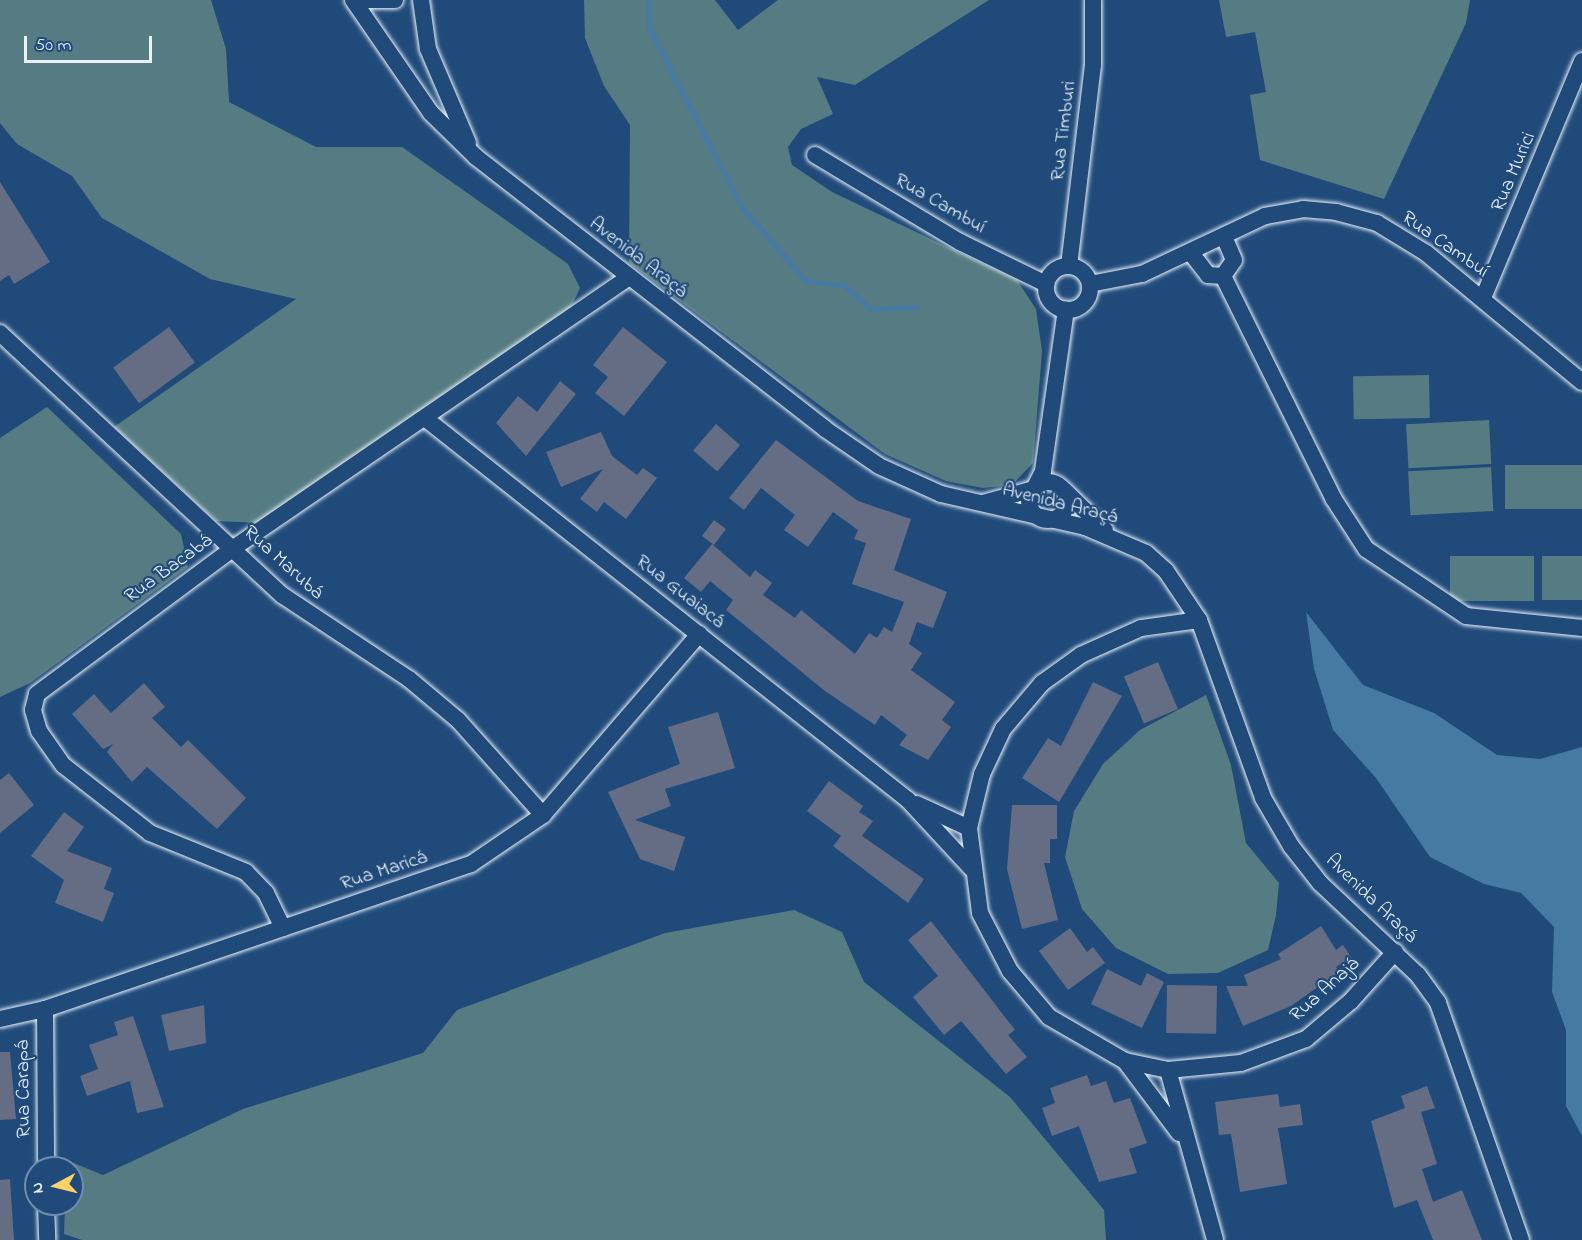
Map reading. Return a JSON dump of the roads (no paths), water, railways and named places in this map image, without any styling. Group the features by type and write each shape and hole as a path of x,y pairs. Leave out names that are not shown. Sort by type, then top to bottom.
{"street":[{"name":"Avenida Araçá","path":"353,0 418,96 476,157 629,277 879,466 969,504 1118,539 1166,571 1199,620 1263,798 1285,836 1320,884 1395,952 1438,1003 1521,1240"},
{"path":"363,0 395,0"},
{"path":"421,0 428,49 476,157"},
{"name":"Rua Timburi","path":"1069,266 1093,64 1093,0"},
{"name":"Rua Murici","path":"1483,298 1575,94 1582,61"},
{"name":"Rua Cambuí","path":"815,155 960,242 1046,284"},
{"name":"Rua Cambuí","path":"1191,253 1265,216 1303,209 1336,212 1377,223 1483,298 1582,382"},
{"path":"1223,276 1234,260 1224,236"},
{"path":"1090,284 1142,274 1191,253 1208,275 1223,276"},
{"path":"1069,266 1082,271 1090,284 1085,303 1066,310 1049,298 1046,284 1057,269 1069,266"},
{"path":"1223,276 1333,498 1366,549 1466,616 1582,628"},
{"name":"Rua Bacabá","path":"283,928 266,893 246,872 150,833 100,799 63,765 39,731 33,710 37,694 53,678 235,547 426,419 629,277"},
{"path":"1050,447 1066,494 1060,516 1044,520 1030,508 1034,489 1050,447 1066,310"},
{"name":"Rua Marubá","path":"0,333 235,547 282,595 409,679 458,720 543,815"},
{"name":"Rua Guaiacá","path":"426,419 908,800 971,868"},
{"path":"969,504 1013,498 1051,482 1118,539"},
{"name":"Rua Anajá","path":"1199,620 1141,628 1081,655 1042,683 1003,729 982,774 969,828 971,868 980,913 1010,971 1049,1017 1125,1061 1168,1070 1240,1063 1306,1039 1351,1001 1395,952"},
{"name":"Rua Maricá","path":"0,1019 45,1009 471,864 543,815 699,634"},
{"name":"Rua Guaiacá","path":"908,800 969,828"},
{"name":"Rua Carapá","path":"45,1009 46,1156"},
{"path":"1125,1061 1183,1139"},
{"path":"1168,1070 1183,1139 1210,1209 1215,1240"},
{"path":"46,1216 47,1240"}],"water":[{"path":"1306,612 1363,685 1434,713 1497,755 1540,759 1582,747 1582,1136 1566,1106 1566,1030 1552,992 1554,927 1521,893 1484,884 1430,857 1376,778 1333,730 1314,669"}],"waterway":[{"path":"648,0 649,28 743,209 806,281 844,285 871,309 916,307"}]}
